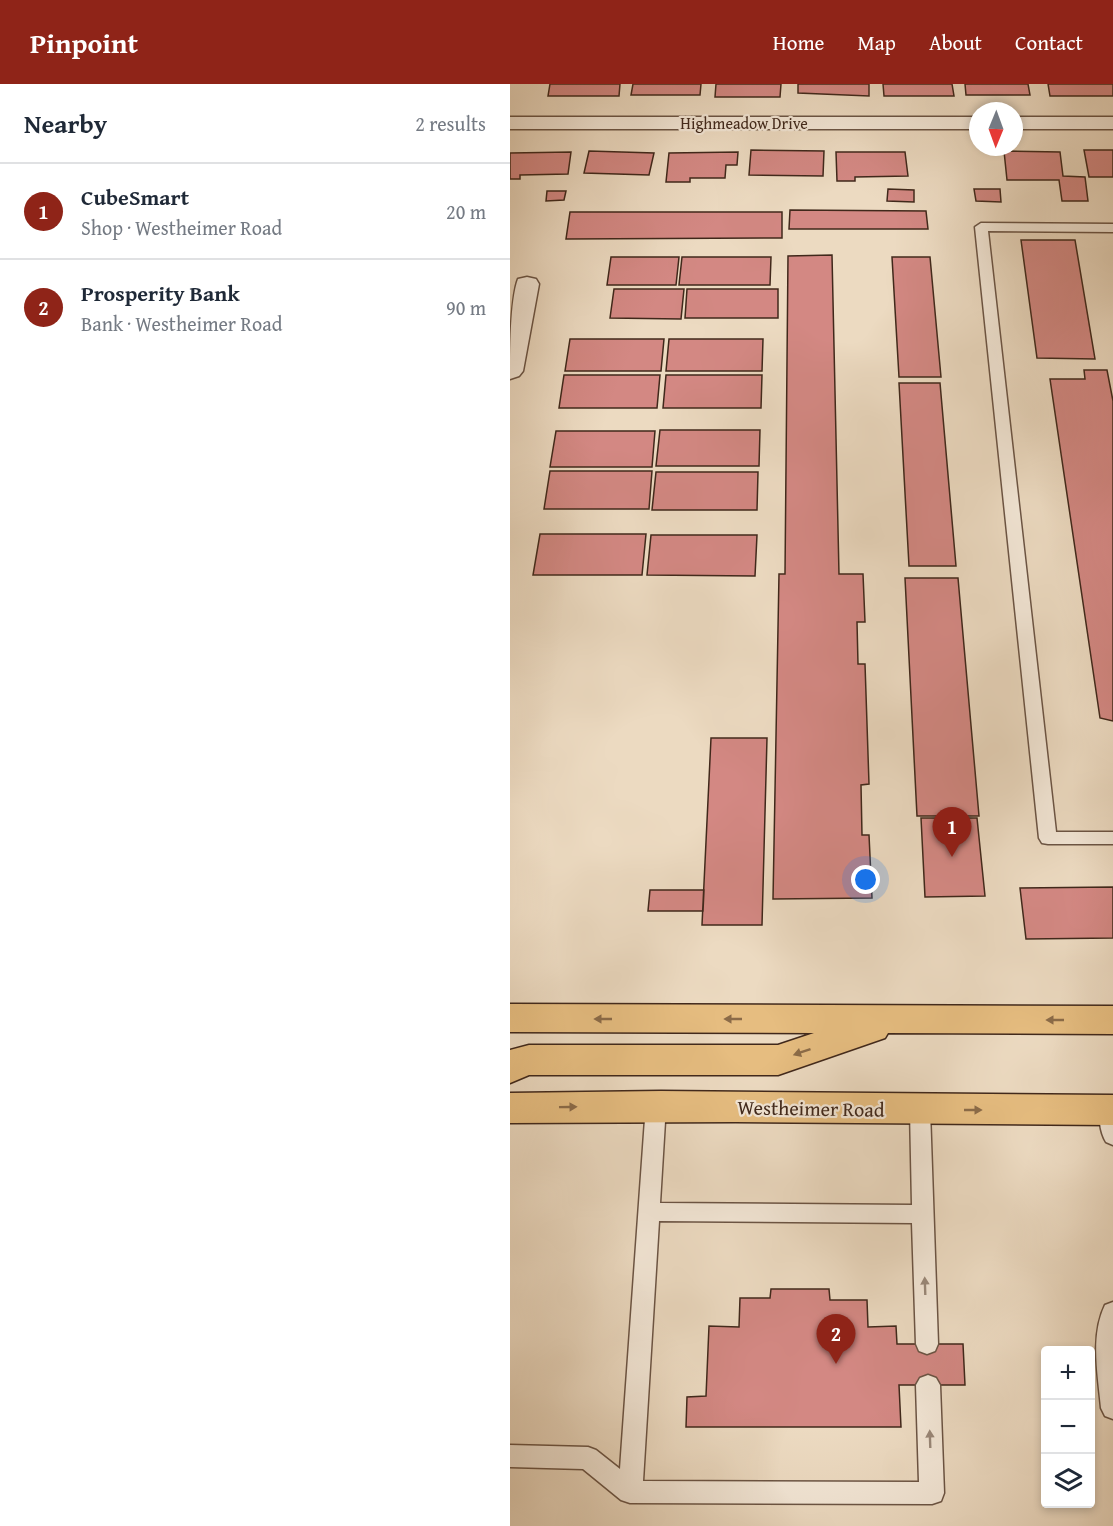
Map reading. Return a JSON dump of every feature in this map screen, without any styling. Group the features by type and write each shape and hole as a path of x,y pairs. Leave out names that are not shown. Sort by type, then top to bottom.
{"main road":[{"path":"510,1018 1113,1020"},
{"path":"510,1068 517,1062 529,1060 778,1060 897,1020"},
{"name":"Westheimer Road","path":"510,1108 656,1105 920,1110 1112,1118"}],"street":[{"name":"Highmeadow Drive","path":"510,123 969,123"},
{"path":"1023,123 1113,123"},
{"path":"510,371 527,284"}],"lane":[{"path":"1113,228 981,227 1048,838 1113,838"},
{"path":"630,1492 656,1105"},
{"path":"920,1110 927,1344"},
{"path":"649,1212 923,1214"},
{"path":"1113,1311 1110,1354 1113,1408"},
{"path":"510,1456 588,1458 630,1492 932,1493 928,1385"}],"building":[{"path":"550,84 620,84 619,96 548,96"},
{"path":"633,84 701,84 700,95 631,95"},
{"path":"716,84 781,84 780,97 715,97"},
{"path":"798,84 869,84 869,96 798,93"},
{"path":"883,84 952,84 954,96 884,96"},
{"path":"965,84 1028,84 1030,95 966,95"},
{"path":"1048,84 1113,84 1113,96 1050,96"},
{"path":"751,150 824,151 823,176 749,175"},
{"path":"1084,150 1113,150 1113,177 1089,177"},
{"path":"589,151 654,153 649,175 584,173"},
{"path":"1023,151 1060,152 1063,176 1085,177 1088,201 1062,201 1059,180 1007,180 1005,156 1023,156"},
{"path":"571,152 568,174 520,175 520,179 510,179 510,153"},
{"path":"738,152 737,165 726,165 725,178 690,178 690,182 666,182 669,153"},
{"path":"836,152 905,152 908,176 855,177 855,181 837,181"},
{"path":"888,189 914,190 914,202 887,201"},
{"path":"974,189 1000,189 1001,202 976,201"},
{"path":"547,191 566,191 564,200 546,201"},
{"path":"790,210 926,211 928,229 789,229"},
{"path":"570,212 782,212 782,238 566,239"},
{"path":"1021,240 1075,240 1095,359 1037,358"},
{"path":"832,255 839,574 863,574 865,622 857,622 858,664 865,664 869,784 861,785 862,835 869,835 872,898 773,899 779,574 785,574 788,256"},
{"path":"611,257 679,257 676,285 607,285"},
{"path":"682,257 771,257 770,285 679,285"},
{"path":"892,257 930,257 941,377 899,377"},
{"path":"614,289 684,289 681,319 610,318"},
{"path":"687,289 778,289 778,318 685,318"},
{"path":"570,339 664,339 661,371 565,371"},
{"path":"669,339 763,339 762,371 666,371"},
{"path":"1084,370 1107,370 1113,401 1113,721 1100,718 1050,379 1085,379"},
{"path":"564,375 660,375 657,408 559,408"},
{"path":"666,375 762,375 761,408 663,408"},
{"path":"899,383 940,383 956,566 909,566"},
{"path":"660,430 760,430 759,466 656,466"},
{"path":"556,431 655,431 652,467 550,467"},
{"path":"550,471 652,471 649,509 544,509"},
{"path":"656,472 758,472 757,510 652,510"},
{"path":"540,534 646,534 642,575 533,575"},
{"path":"651,535 757,535 755,576 647,575"},
{"path":"905,578 958,578 979,816 917,816"},
{"path":"711,738 767,738 762,925 702,925"},
{"path":"921,818 977,818 985,896 925,897"},
{"path":"1113,887 1113,938 1026,939 1020,888"},
{"path":"650,890 704,890 703,911 648,911"},
{"path":"771,1289 829,1289 830,1300 867,1300 868,1327 896,1326 897,1344 963,1344 965,1385 899,1385 901,1427 686,1427 687,1397 706,1396 709,1326 739,1327 740,1298 770,1298"}],"place":[{"name":"CubeSmart","path":"952,857"},
{"name":"Prosperity Bank","path":"836,1364"}]}
